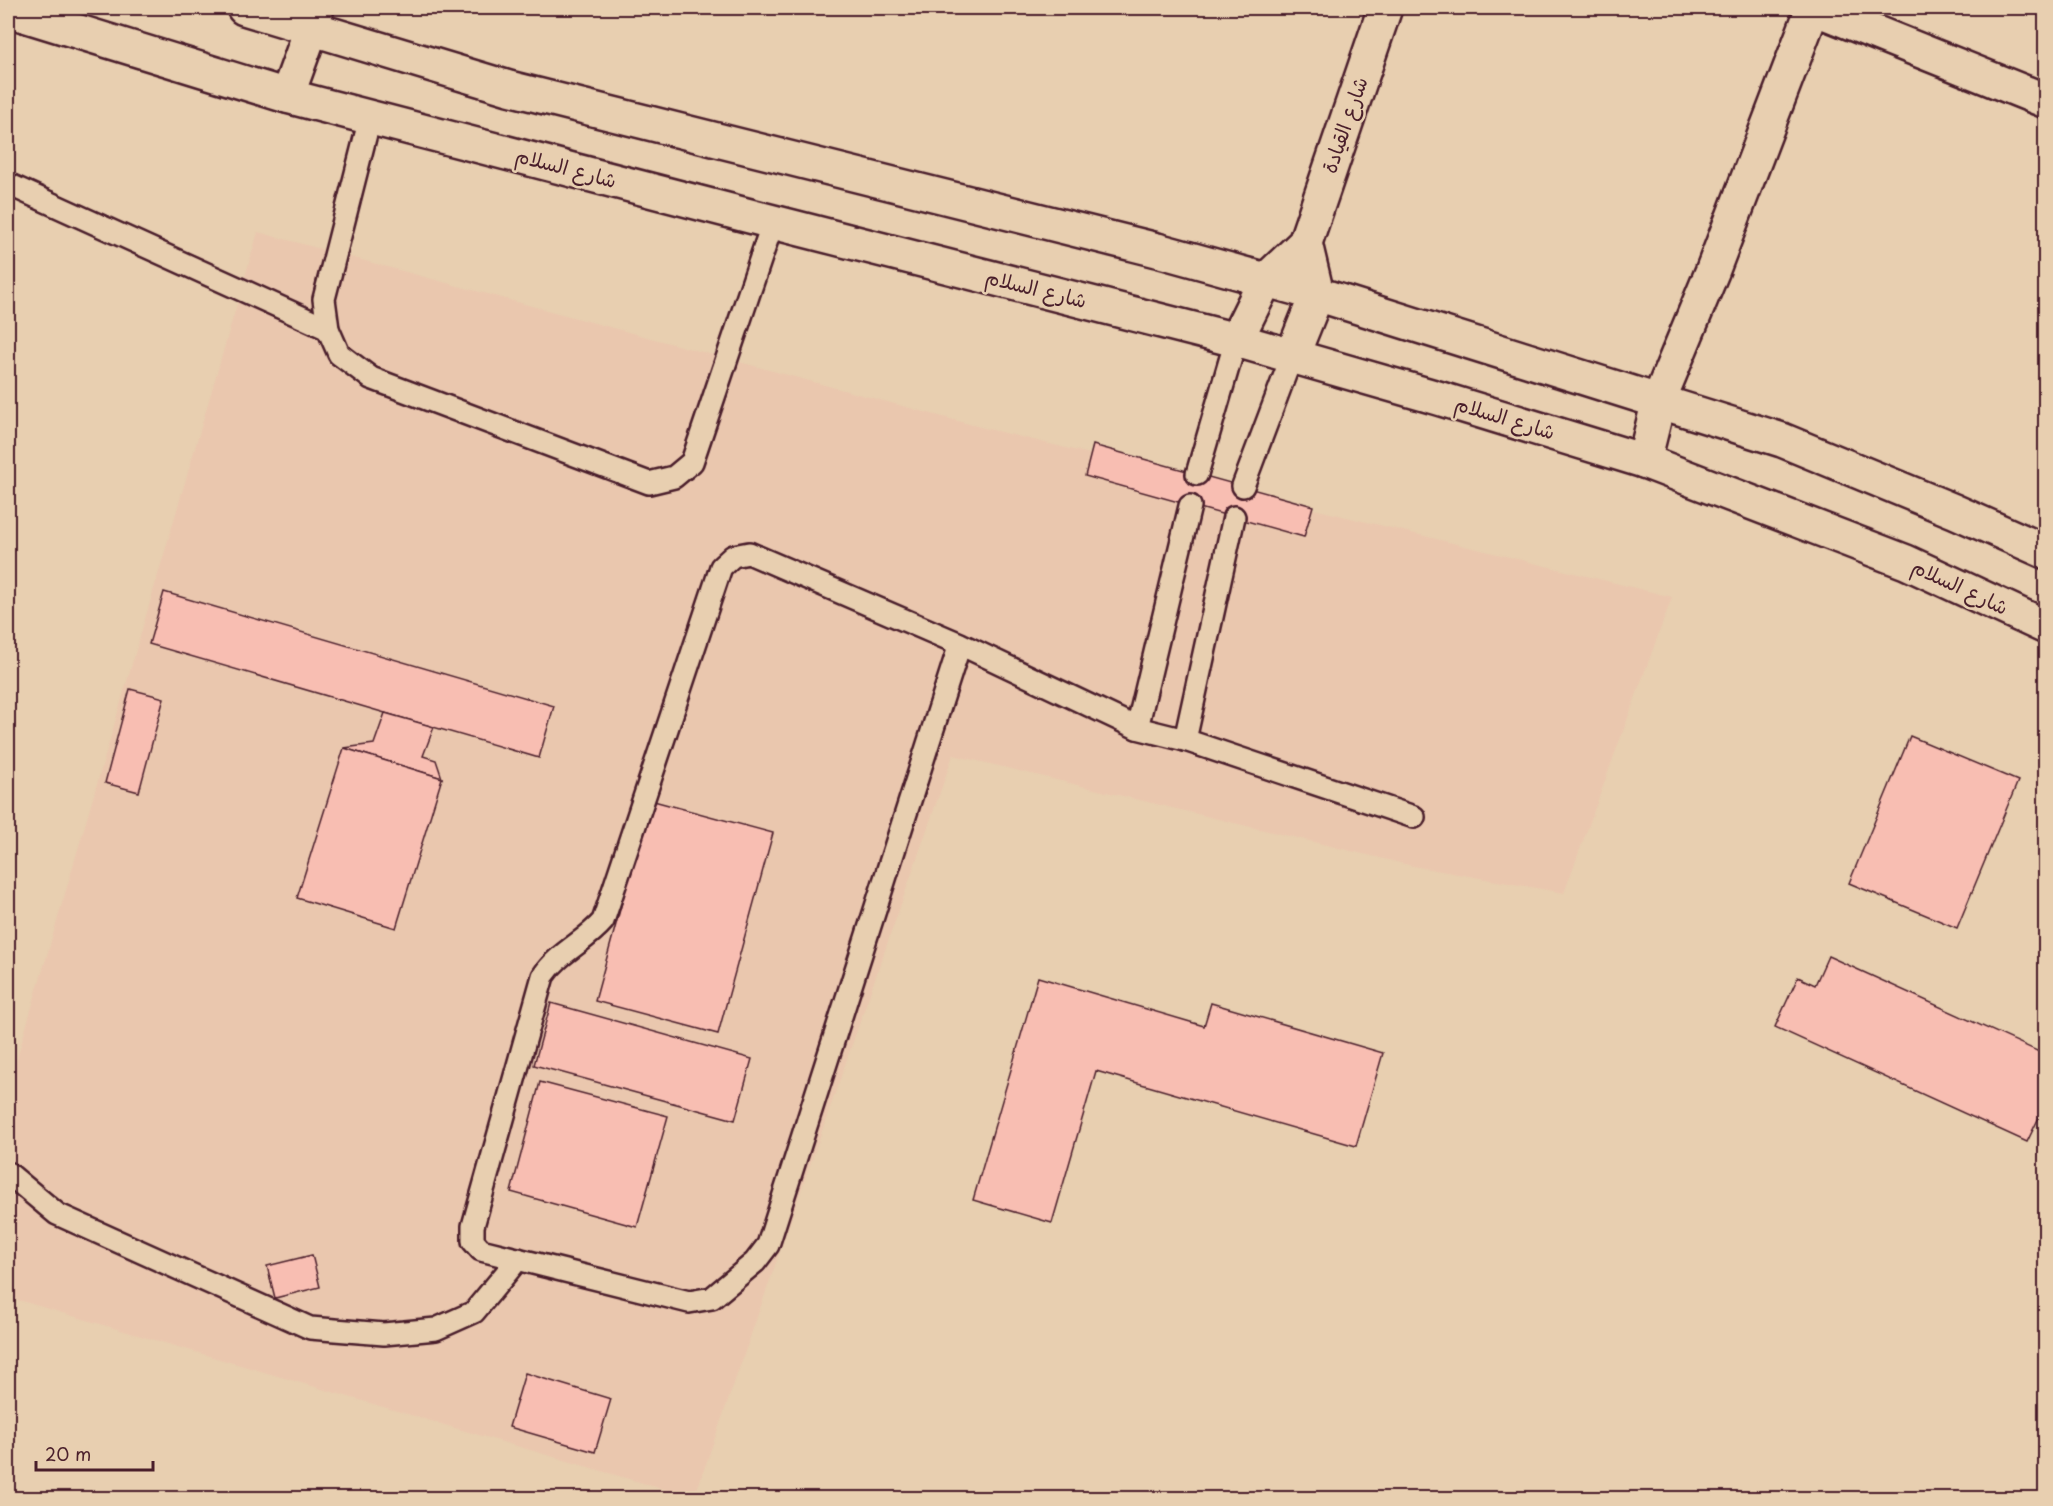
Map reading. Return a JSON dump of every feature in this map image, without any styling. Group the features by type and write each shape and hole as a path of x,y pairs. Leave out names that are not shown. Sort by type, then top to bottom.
{"main road":[{"path":"244,8 315,17 509,88 1145,247 1317,294 1782,440 1954,511 2046,552"},
{"name":"شارع القيادة","path":"1305,243 1385,8"},
{"path":"1644,461 1659,400 1716,261 1814,8 2046,101"},
{"name":"شارع السلام","path":"8,10 287,96 1236,340 1438,398 1644,461 1906,562 2046,627"},
{"path":"287,96 315,17"},
{"path":"1236,340 1265,281 1305,243"},
{"path":"1292,356 1317,294 1305,243"}],"lane":[{"path":"370,118 324,299 328,328 339,354 371,378 649,483 674,477 692,462 773,222"},
{"path":"8,184 328,328"},
{"path":"1197,474 1236,340"},
{"path":"1243,486 1292,356"},
{"path":"1137,728 1190,506"},
{"path":"1185,740 1234,518"},
{"path":"960,644 768,1245 755,1262 712,1298 689,1302 481,1250 473,1241 472,1226 543,976 551,964 595,930 603,921 721,567 733,556 749,553 960,644 1137,728 1185,740 1414,817"},
{"path":"8,1173 57,1214 310,1328 384,1334 436,1329 474,1312 518,1259"}],"shaded area":[{"path":"258,232 980,427 1672,597 1564,893 1413,866 953,755 694,1498 8,1297 8,1089"}],"building":[{"path":"1093,445 1313,506 1304,537 1085,476"},
{"path":"164,592 554,706 539,758 149,644"},
{"path":"130,689 164,698 139,792 105,783"},
{"path":"385,713 434,727 423,756 436,760 442,778 344,748 374,744"},
{"path":"1910,736 2018,781 1957,928 1849,883"},
{"path":"344,748 442,778 396,928 297,898"},
{"path":"650,800 773,833 718,1034 595,1001"},
{"path":"1828,956 2046,1055 2046,1103 2027,1142 1775,1027 1798,977 1815,985"},
{"path":"1038,977 1204,1026 1211,1003 1383,1053 1356,1146 1096,1071 1052,1223 973,1200"},
{"path":"551,1003 752,1059 735,1120 534,1065"},
{"path":"540,1082 668,1116 637,1227 511,1192"},
{"path":"312,1255 320,1287 275,1298 267,1266"},
{"path":"525,1373 611,1399 595,1452 509,1427"}]}
